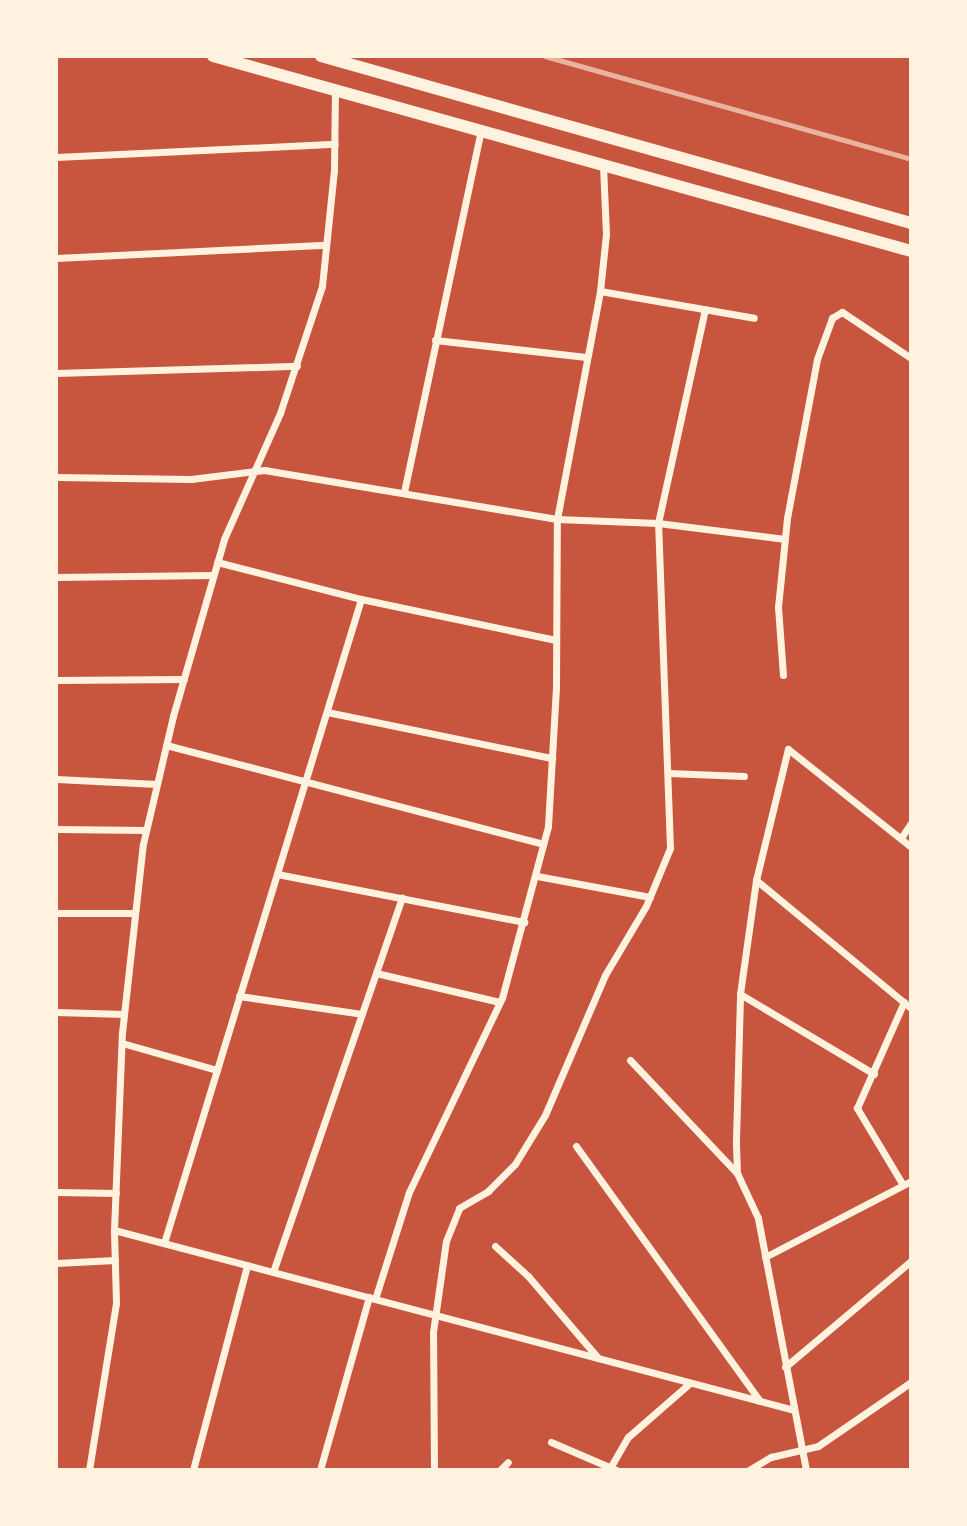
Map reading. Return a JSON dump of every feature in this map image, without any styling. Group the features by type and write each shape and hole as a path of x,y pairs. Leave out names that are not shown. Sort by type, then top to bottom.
{"main road":[{"path":"213,56 481,128 911,251"},
{"path":"321,56 911,223"}],"street":[{"path":"89,1470 116,1303 114,1230 122,1042 146,830 166,745 217,562 297,366 322,286 335,144 335,88"},
{"path":"404,492 481,128"},
{"path":"56,157 335,144"},
{"path":"320,1470 372,1298 409,1192 500,1002 544,845 552,758 557,519 600,291 606,234 603,163"},
{"path":"56,258 326,245"},
{"path":"600,291 754,318"},
{"path":"434,1470 437,1278 459,1208 488,1191 515,1164 545,1115 605,975 650,897 670,848 657,523 705,309"},
{"path":"783,675 778,607 785,539 817,359 832,318 842,312 911,358"},
{"path":"435,340 586,357"},
{"path":"56,373 297,366"},
{"path":"56,477 191,479 252,471 404,492 557,519 657,523 785,539"},
{"path":"217,562 362,599 556,640"},
{"path":"56,578 213,575"},
{"path":"164,1243 362,599"},
{"path":"56,680 184,679"},
{"path":"327,712 552,758"},
{"path":"166,745 304,784 544,845"},
{"path":"737,1173 740,994 756,880 788,749 911,847"},
{"path":"668,773 744,776"},
{"path":"56,779 157,784"},
{"path":"901,838 911,823"},
{"path":"56,829 146,830"},
{"path":"277,874 524,922"},
{"path":"537,876 650,897"},
{"path":"756,880 908,1005 874,1074 859,1095 858,1108 907,1183 765,1257"},
{"path":"273,1272 402,898"},
{"path":"56,913 135,913"},
{"path":"376,974 500,1002"},
{"path":"740,994 874,1074"},
{"path":"240,996 362,1014"},
{"path":"56,1012 124,1014"},
{"path":"122,1042 217,1070"},
{"path":"630,1060 737,1173 758,1218 806,1470"},
{"path":"576,1146 760,1401"},
{"path":"56,1192 117,1193"},
{"path":"114,1230 794,1410"},
{"path":"495,1246 528,1276 599,1358"},
{"path":"56,1263 115,1260"},
{"path":"785,1367 911,1261"},
{"path":"193,1470 247,1265"},
{"path":"749,1470 771,1457 818,1446 911,1382"},
{"path":"551,1442 613,1469 628,1437 690,1383"},
{"path":"500,1470 508,1462"}],"railway":[{"path":"545,56 911,159"}]}
